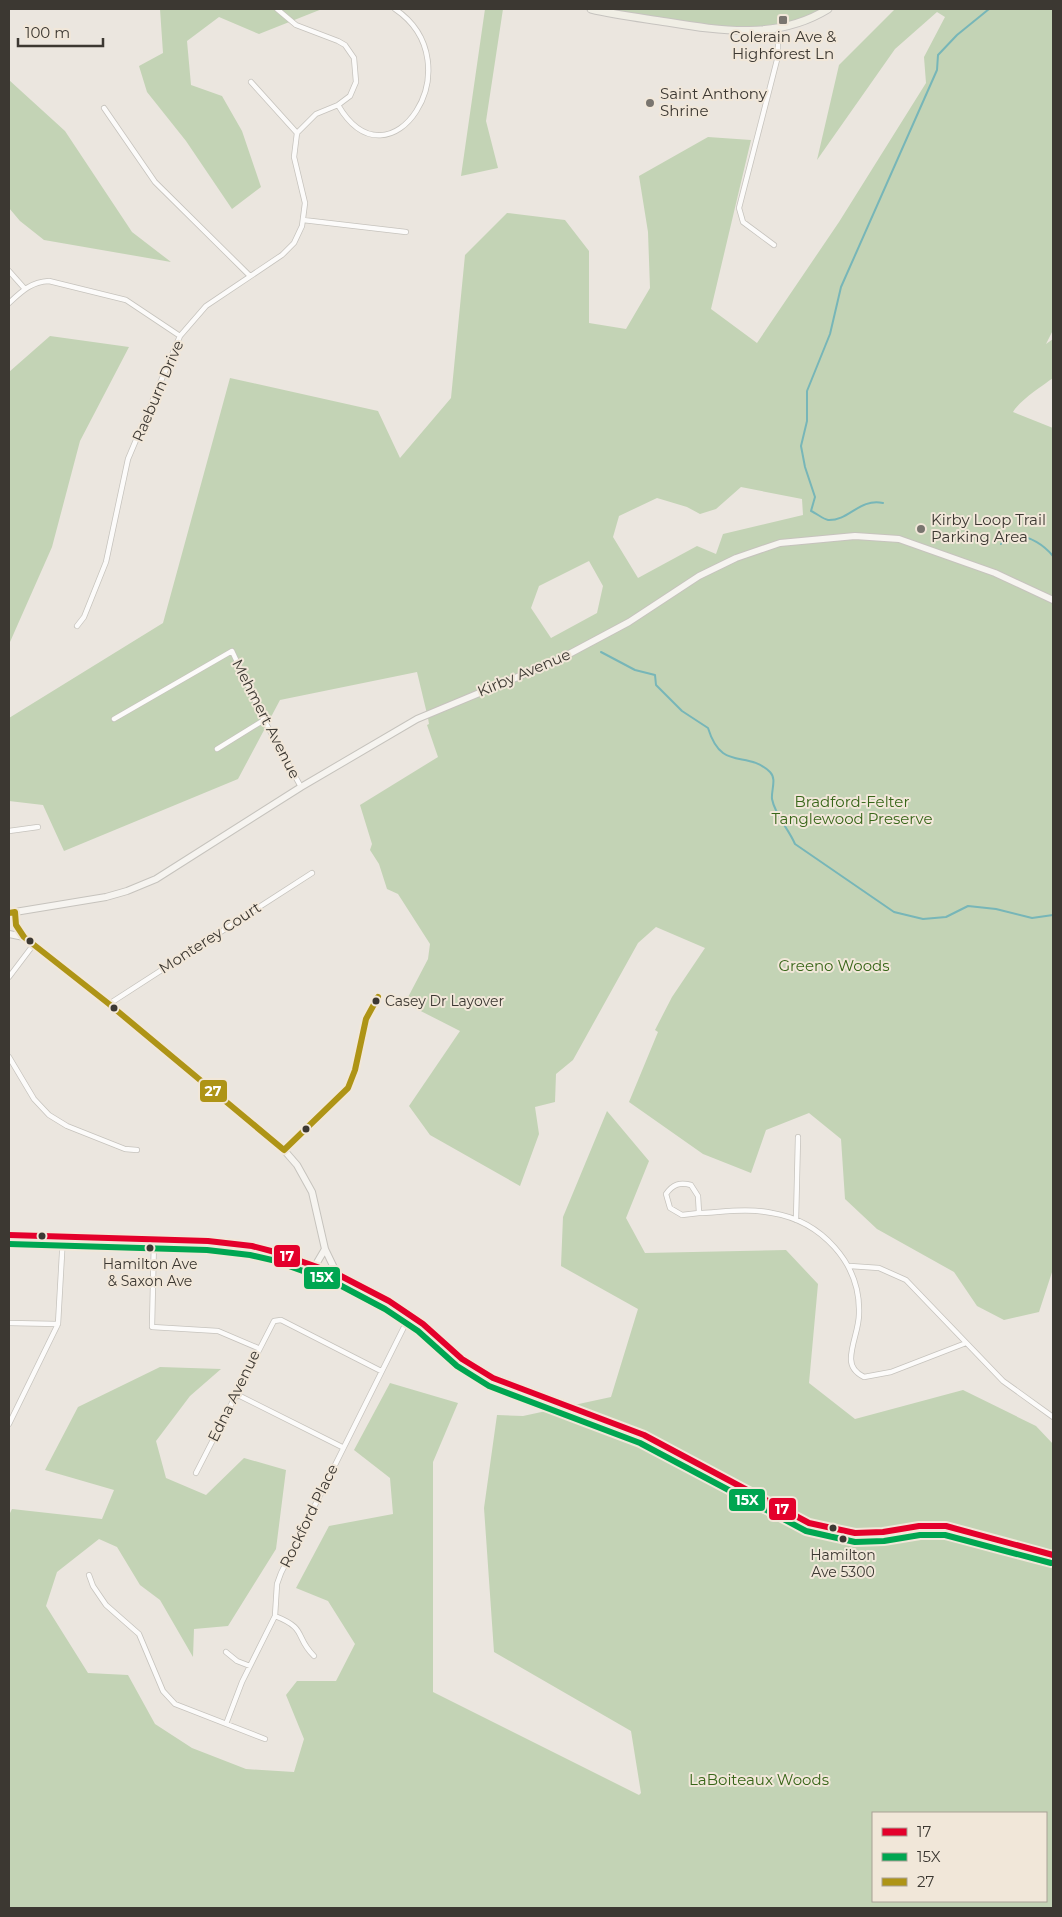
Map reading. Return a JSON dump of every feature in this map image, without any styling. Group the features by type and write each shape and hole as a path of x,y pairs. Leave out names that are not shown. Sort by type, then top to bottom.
{"main road":[{"path":"591,9 741,32 778,28 810,18 828,9"},
{"path":"9,1234 154,1240 208,1240 252,1246 337,1274 410,1315 462,1359 493,1378 644,1435 809,1523 855,1533 883,1532 919,1526 946,1526 1053,1555"}],"street":[{"path":"251,82 297,133 316,114 338,105 350,96 356,82 356,66 350,51 338,41 296,24 277,9"},
{"path":"338,105 353,126 370,134 381,134 397,130 414,116 420,108 428,88 429,76 425,51 410,22 395,9"},
{"path":"774,245 743,222 739,208 778,56 778,28"},
{"path":"104,108 155,182 250,276"},
{"name":"Raeburn Drive","path":"77,626 84,617 106,562 128,459 180,336 206,306 288,249 299,233 303,220 305,194 294,158 297,133"},
{"path":"303,220 406,232"},
{"path":"9,271 25,289"},
{"path":"9,303 25,289 37,282 49,281 109,294 142,310 180,336"},
{"name":"Kirby Avenue","path":"12,912 106,897 139,887 164,875 301,787 417,718 568,655 629,622 699,576 736,558 780,543 855,536 899,539 994,573 1053,600"},
{"name":"Mehmert Avenue","path":"114,719 232,651 264,720 301,787"},
{"path":"217,749 264,720"},
{"path":"9,832 38,827"},
{"name":"Monterey Court","path":"109,1004 312,873"},
{"path":"12,912 16,925 24,937 109,1004 284,1150 296,1165 312,1192 325,1249 337,1274"},
{"path":"9,934 24,937"},
{"path":"9,977 34,944"},
{"path":"284,1150 348,1088 355,1070 366,1019 378,997"},
{"path":"9,1057 34,1099 53,1118 67,1126 125,1149 136,1150"},
{"path":"796,1220 798,1137"},
{"path":"699,1213 698,1196 691,1185 677,1184 671,1187 666,1194 670,1208 682,1214 760,1212 796,1220 826,1239 850,1266 860,1312 851,1362 859,1375 869,1377 891,1372 966,1343"},
{"path":"9,1424 58,1324 63,1236"},
{"path":"154,1240 152,1327 218,1331 258,1348"},
{"path":"315,1266 325,1249"},
{"path":"850,1266 879,1268 906,1280 1003,1381 1053,1416"},
{"name":"Rockford Place","path":"226,1724 250,1666 275,1616 277,1584 280,1573 380,1371 410,1315"},
{"name":"Edna Avenue","path":"196,1473 258,1348 274,1320 281,1320 380,1371"},
{"path":"9,1323 58,1324"},
{"path":"236,1394 342,1447"},
{"path":"89,1575 93,1586 106,1605 138,1634 163,1691 169,1698 184,1708 265,1739"},
{"path":"275,1616 297,1627 306,1649 314,1656"},
{"path":"226,1652 237,1661 250,1666"}],"green space":[{"path":"160,9 322,9 259,34 219,17 187,41 191,85 222,96 242,131 261,187 232,209 186,141 147,92 139,66 163,53"},
{"path":"485,9 503,9 486,121 498,168 461,176"},
{"path":"591,9 828,9 810,18 741,32"},
{"path":"895,9 1053,9 1053,330 1046,344 1053,339 1053,378 1025,399 1013,412 1053,428 1053,1269 1039,1312 1004,1320 977,1306 954,1272 877,1229 845,1199 841,1139 809,1113 766,1130 751,1173 703,1154 629,1102 658,1032 655,1030 672,997 705,948 656,927 638,943 573,1060 556,1074 555,1102 535,1107 539,1134 520,1186 430,1135 409,1106 460,1031 405,1003 428,959 430,944 398,894 387,889 379,864 370,850 372,844 360,805 438,757 427,725 429,724 428,718 417,672 280,700 238,779 64,851 43,805 9,801 9,718 163,623 230,378 378,411 400,458 451,398 465,255 507,213 565,220 589,251 589,323 626,329 650,288 648,232 639,176 708,137 751,140 711,309 757,343 839,222 926,83 924,57 945,17 937,12 895,49 817,160 839,65","holes":["741,487 802,499 803,515 723,534 716,554 697,546 638,578 613,537 619,516 657,498 687,507 700,514 716,509","589,561 603,586 597,613 551,638 531,608 539,586"]},
{"path":"9,80 65,131 132,232 171,262 44,240 20,221 9,208"},
{"path":"50,336 129,347 80,441 52,547 10,642 9,660 9,372"},
{"name":"LaBoiteaux Woods","path":"607,1111 649,1161 626,1218 645,1253 786,1250 818,1284 809,1383 855,1419 963,1390 1036,1426 1053,1444 1053,1908 9,1908 9,1515 12,1509 102,1519 114,1490 45,1470 78,1407 160,1367 221,1369 190,1396 156,1441 166,1478 206,1495 244,1458 286,1470 276,1549 228,1626 194,1629 193,1657 160,1600 140,1585 117,1547 99,1539 57,1572 46,1606 88,1673 128,1675 155,1724 192,1748 246,1769 294,1772 304,1739 286,1695 297,1681 336,1681 355,1644 328,1601 296,1588 329,1526 393,1514 390,1478 354,1450 390,1383 458,1403 433,1462 433,1692 639,1795 641,1793 631,1731 494,1652 484,1508 497,1415 523,1416 611,1397 638,1309 561,1266 563,1217"}],"waterway":[{"path":"883,503 867,504 842,517 828,520 811,511 815,497 805,467 801,446 807,421 807,391 830,334 841,287 937,70 938,55 957,35 989,9"},
{"path":"1001,544 1009,534 1022,536 1039,544 1053,556"},
{"path":"601,652 635,670 655,675 656,685 682,711 708,728 720,751 727,756 761,765 770,772 773,778 772,799 774,805 795,844 894,912 923,919 946,917 968,906 996,909 1032,918 1053,915"}],"transit line":[{"name":"27","path":"9,913 15,912 16,925 24,937 109,1004 284,1150 348,1088 355,1070 366,1019 378,997"},
{"name":"17","path":"9,1235 208,1241 252,1246 275,1252 337,1274 389,1301 423,1324 462,1359 493,1378 644,1435 809,1523 855,1533 883,1532 919,1526 946,1526 1053,1555"},
{"name":"15X","path":"9,1244 207,1250 250,1255 272,1260 334,1282 385,1309 418,1331 457,1366 489,1386 640,1443 806,1531 855,1542 884,1541 920,1535 945,1535 1051,1563"}],"place":[{"name":"Colerain Ave & Highforest Ln","path":"783,20"},
{"name":"Saint Anthony Shrine","path":"650,103"},
{"name":"Kirby Loop Trail Parking Area","path":"921,529"},
{"name":"Casey Dr Layover","path":"376,1001"},
{"name":"Hamilton Ave & Saxon Ave","path":"150,1248"},
{"name":"Hamilton Ave 5300","path":"843,1539"}],"park label":[{"name":"Bradford-Felter Tanglewood Preserve","path":"852,810"},
{"name":"Greeno Woods","path":"834,966"}]}
